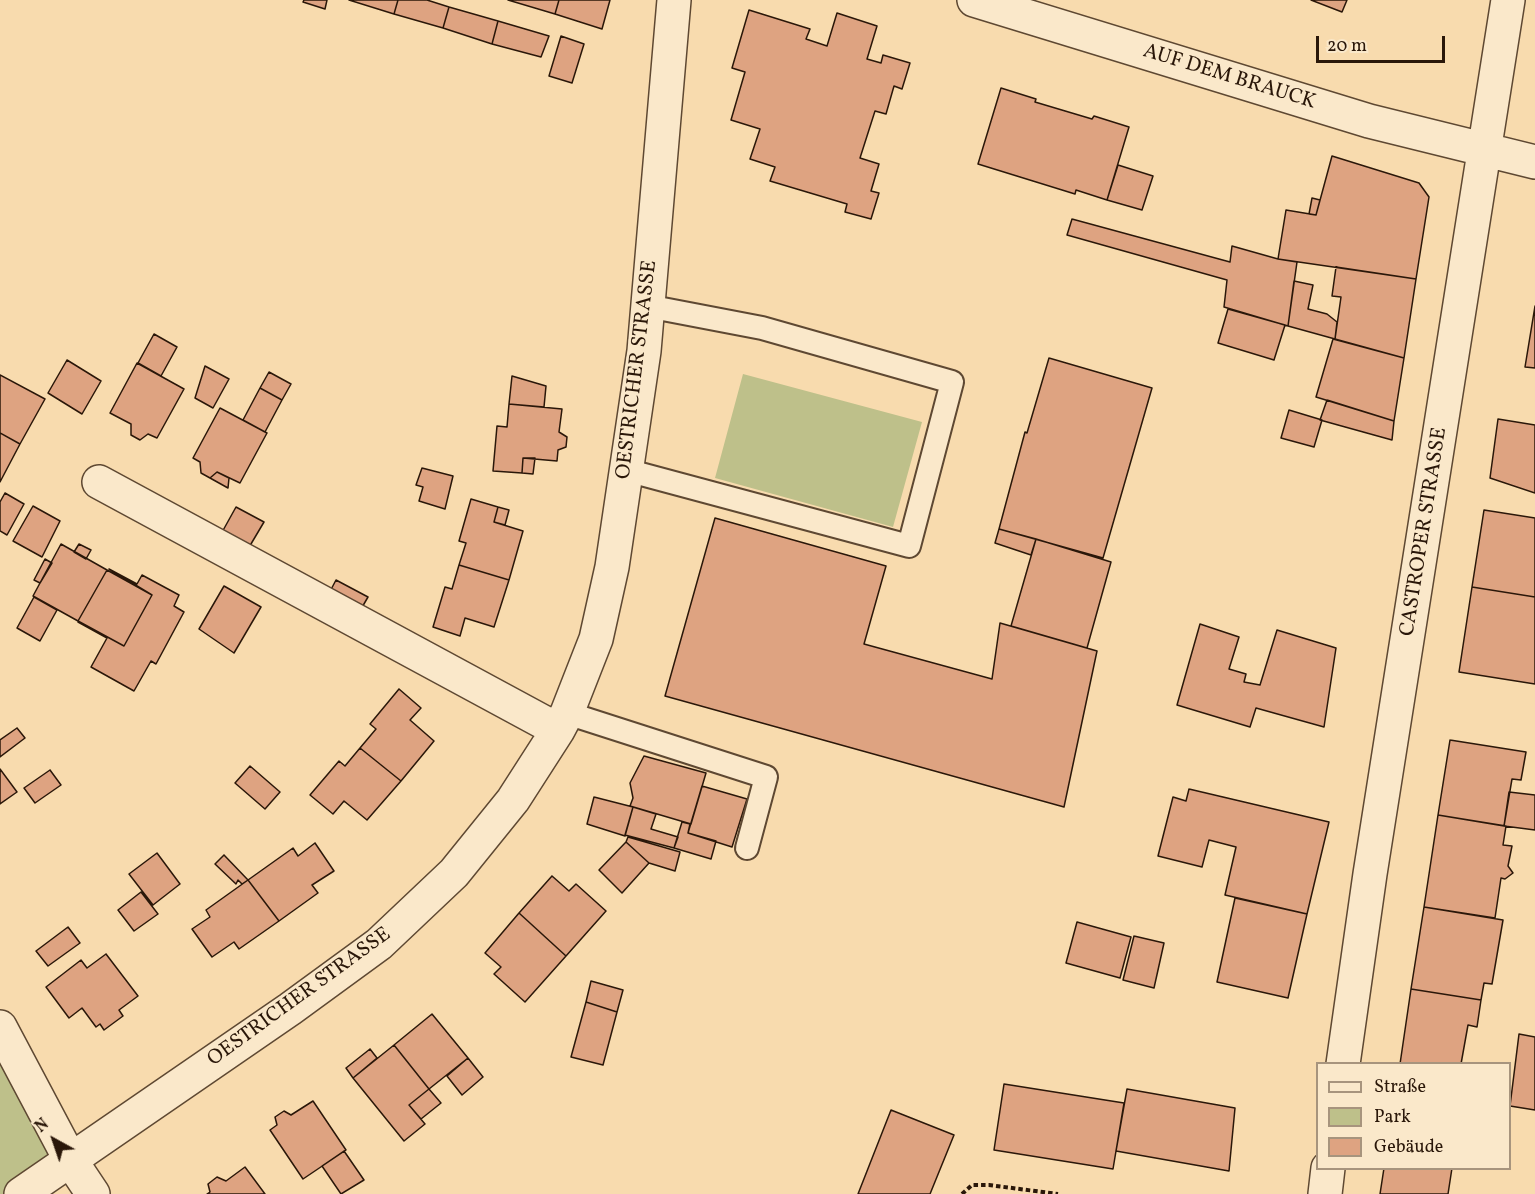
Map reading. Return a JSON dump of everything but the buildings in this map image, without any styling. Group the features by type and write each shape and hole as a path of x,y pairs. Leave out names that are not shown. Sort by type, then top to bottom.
{"street":[{"name":"OESTRICHER STRASSE","path":"21,1194 290,1009 379,944 454,873 513,800 563,721 596,639 612,567 644,351 674,0"},
{"name":"AUF DEM BRAUCK","path":"974,0 1369,121 1535,162"},
{"name":"CASTROPER STRASSE","path":"1343,1062 1370,874 1508,0"},
{"path":"99,482 563,721"},
{"path":"0,1027 72,1161 93,1194"},
{"path":"1325,1194 1329,1170"}],"lane":[{"path":"626,470 909,546 952,382 762,328 647,306"},
{"path":"563,721 766,777 747,848"}],"path":[{"path":"962,1194 972,1185 1058,1194"}],"green space":[{"path":"743,374 922,422 893,527 715,478"},
{"path":"0,1027 71,1161 21,1194 0,1194"}]}
